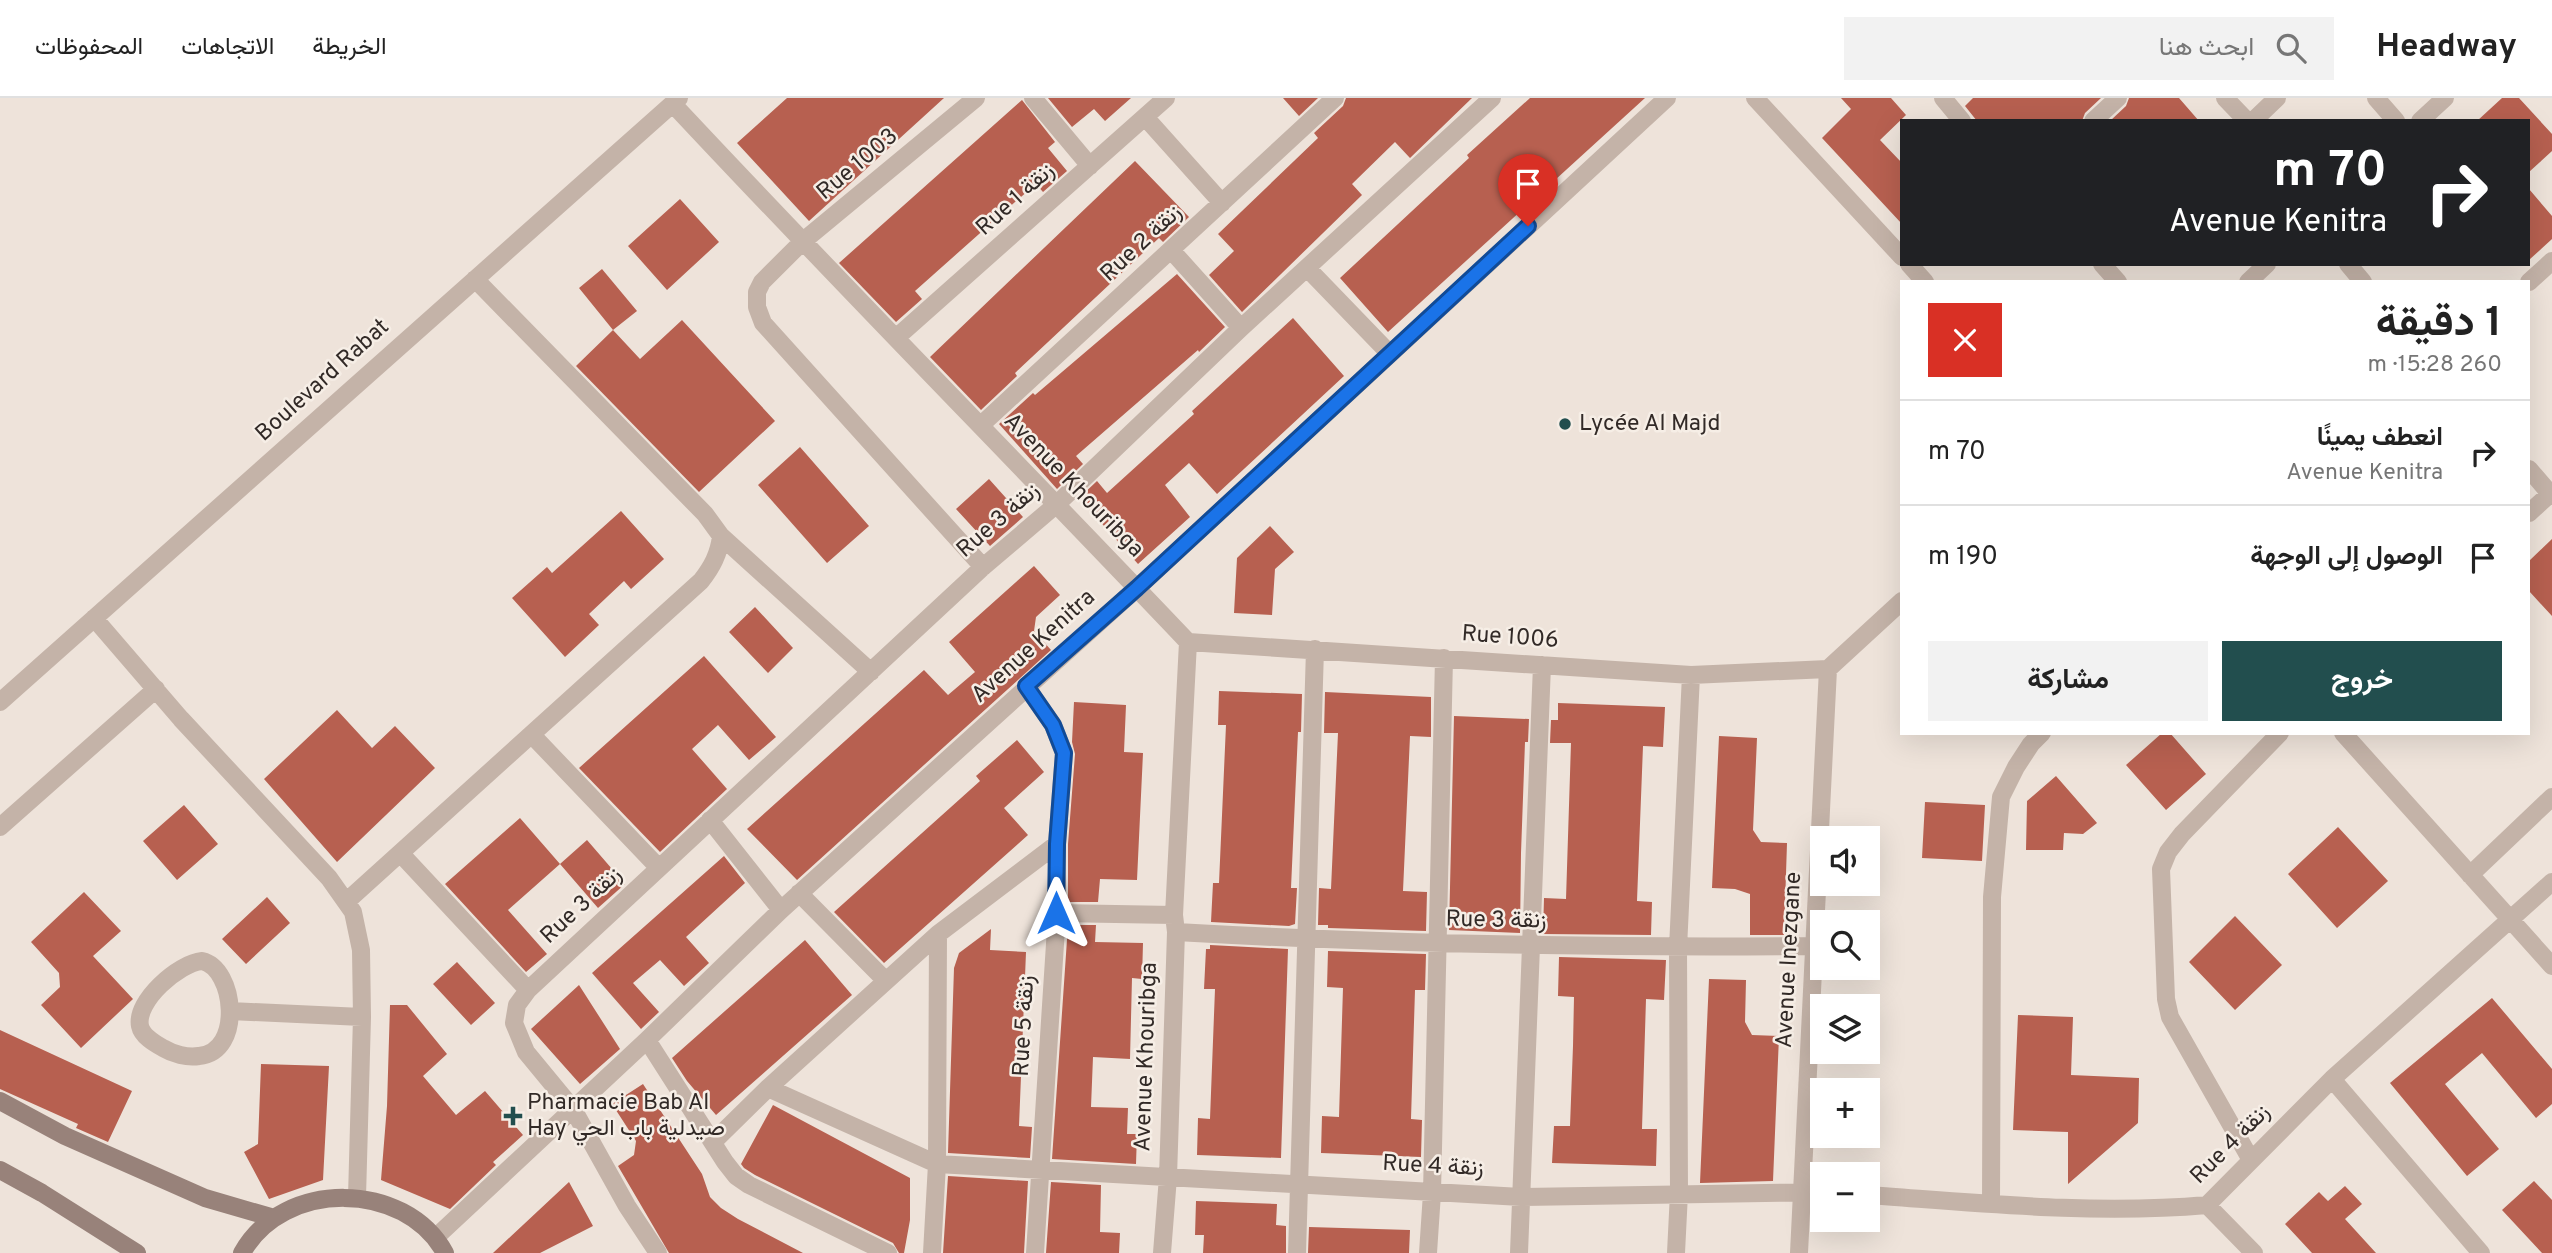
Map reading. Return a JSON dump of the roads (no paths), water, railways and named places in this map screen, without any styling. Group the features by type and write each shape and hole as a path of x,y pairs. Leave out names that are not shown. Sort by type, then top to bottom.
{"main road":[{"path":"0,1101 65,1136 205,1198 274,1218"},
{"path":"0,1170 138,1253"},
{"path":"242,1253 247,1243 274,1218 299,1205 326,1197 357,1197 402,1212 436,1237 445,1253"}],"street":[{"name":"Rue 1003","path":"976,98 802,242 759,286 757,307 763,323 982,568"},
{"path":"1033,98 1090,166"},
{"name":"Rue 1 زنقة","path":"897,337 1166,98"},
{"name":"Rue 2 زنقة","path":"981,425 1335,98"},
{"name":"Rue 3 زنقة","path":"533,985 982,568 1057,504 1241,328 1492,98"},
{"name":"Avenue Kenitra","path":"436,1237 647,1040 799,893 1137,588 1667,98"},
{"path":"1755,98 1900,255"},
{"path":"1943,98 1960,119"},
{"path":"2095,119 2118,98"},
{"path":"2225,98 2245,119"},
{"path":"2255,119 2277,98"},
{"path":"2376,98 2394,119"},
{"path":"2422,119 2445,98"},
{"name":"Avenue Khouribga","path":"676,101 802,242 897,337 1188,642 1175,924 1168,1177 1162,1253"},
{"name":"Boulevard Rabat","path":"0,702 676,101"},
{"path":"1145,117 1222,203"},
{"path":"1171,250 1241,328"},
{"path":"2530,281 2552,261"},
{"path":"1911,266 1923,280"},
{"path":"2104,266 2116,280"},
{"path":"2250,280 2265,266"},
{"path":"2349,266 2361,280"},
{"path":"1307,268 1390,354"},
{"path":"475,279 705,513 721,536 871,672"},
{"path":"2530,470 2551,494 2530,512"},
{"path":"347,901 701,581 711,568 720,548 721,536"},
{"path":"1828,669 1900,603"},
{"path":"94,618 181,719 329,878 353,912 359,939 362,1017 357,1197"},
{"name":"Rue 1006","path":"1188,642 1691,675 1828,669"},
{"path":"1297,1253 1315,649"},
{"path":"1427,1253 1432,1193 1444,658"},
{"path":"1519,1253 1542,664"},
{"name":"Avenue Inezgane","path":"1817,910 1828,669"},
{"path":"1676,1253 1679,1193 1678,948 1691,675"},
{"name":"Rue 5 زنقة","path":"1026,686 1053,725 1064,753 1035,1253"},
{"path":"0,827 156,689"},
{"path":"532,735 659,868"},
{"path":"1992,1204 1992,897 1997,834 2001,797 2015,766 2040,735"},
{"path":"2251,1160 2170,1017 2166,999 2161,869 2168,852 2182,834 2278,735"},
{"path":"2345,735 2552,966"},
{"path":"2470,875 2552,797"},
{"path":"710,820 781,910"},
{"path":"713,1142 768,1088 938,934 1057,844"},
{"path":"401,855 533,985 517,1005 514,1023 519,1038 526,1052 573,1109 627,1206 658,1253"},
{"name":"Rue 4 زنقة","path":"1880,1196 1992,1204 2152,1210 2207,1205 2332,1079 2552,882"},
{"path":"799,893 886,981"},
{"name":"Rue 3 زنقة","path":"1056,913 1307,940 1678,948 1810,946"},
{"path":"932,1253 937,1164 938,934"},
{"path":"192,962 210,963 216,969 224,984 230,1011 225,1040 210,1055 190,1057 166,1050 140,1029 140,1015 145,1003 179,970 192,962"},
{"name":"Avenue Inezgane","path":"1799,1253 1813,980"},
{"path":"230,1011 362,1017"},
{"path":"647,1040 736,1176 749,1185 888,1253"},
{"path":"2332,1079 2481,1253"},
{"path":"768,1088 937,1164"},
{"name":"Rue 4 زنقة","path":"937,1164 1521,1196 1810,1191"},
{"path":"2207,1205 2254,1253"}],"place":[{"name":"Lycée Al Majd","path":"1565,424"},
{"name":"Pharmacie Bab Al Hay صيدلية باب الحي","path":"513,1116"}]}
